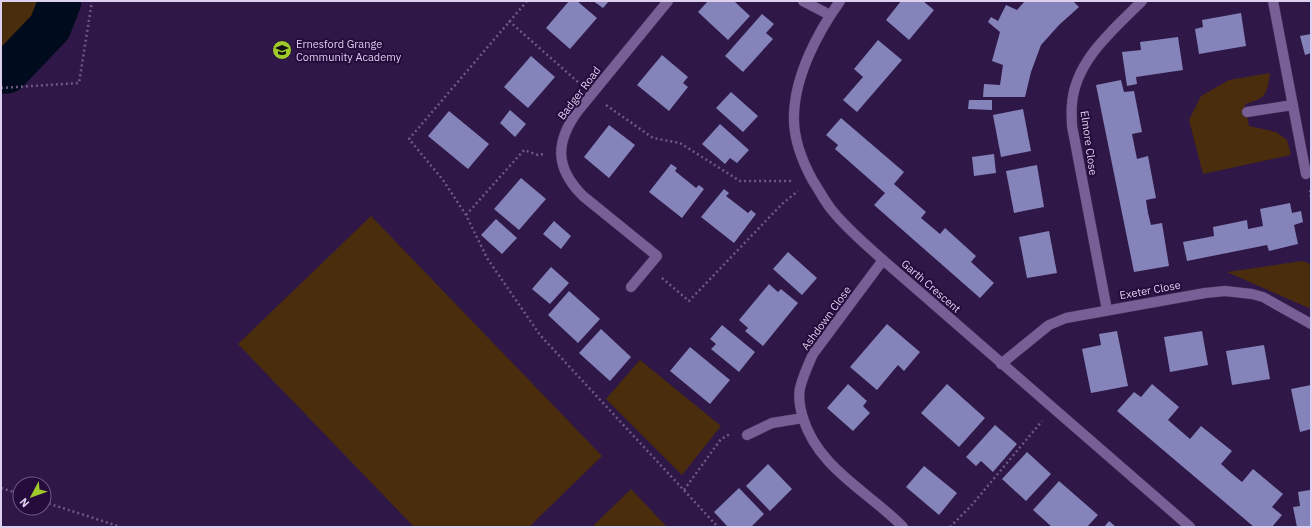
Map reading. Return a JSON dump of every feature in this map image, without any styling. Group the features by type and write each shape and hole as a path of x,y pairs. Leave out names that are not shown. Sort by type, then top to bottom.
{"street":[{"name":"Badger Road","path":"649,265 657,256 583,196 573,186 566,175 560,151 568,124 668,1"},
{"path":"803,1 830,15"},
{"name":"Garth Crescent","path":"840,1 819,34 803,70 796,92 794,115 795,135 801,154 813,180 830,208 883,260 1190,527"},
{"name":"Elmore Close","path":"1107,310 1072,126 1072,104 1075,88 1081,71 1092,54 1105,38 1142,1"},
{"path":"1273,1 1306,174"},
{"path":"1247,112 1293,105"},
{"name":"Ashdown Close","path":"883,260 813,354 805,369 800,389 799,406 806,426 816,445 827,460 841,474 903,527"},
{"path":"631,287 649,265"},
{"name":"Exeter Close","path":"1001,364 1049,325 1057,321 1107,310 1205,293 1225,291 1263,297 1311,324"},
{"path":"748,435 772,423 803,418"}],"path":[{"path":"1,88 80,83 92,1"},
{"path":"527,1 408,139 443,180 466,215 487,258 540,335 718,527"},
{"path":"509,21 592,94 653,138 680,143 740,181 813,180"},
{"path":"466,215 524,150 538,155 560,151"},
{"path":"649,265 689,301 782,204 813,180"},
{"path":"950,527 971,506 1052,408"},
{"path":"684,490 721,439 739,429 748,435"},
{"path":"1,488 12,491"},
{"path":"52,505 121,527"}],"shaded area":[{"path":"1,1 60,1 50,27 7,72 1,72"},
{"path":"1270,73 1265,94 1258,100 1245,104 1249,126 1276,132 1287,140 1291,155 1203,174 1189,120 1201,96 1229,80"},
{"path":"371,216 602,456 529,527 414,527 238,344"},
{"path":"1302,261 1311,264 1311,309 1227,272"},
{"path":"640,360 721,426 682,475 606,399"},
{"path":"631,489 667,527 592,527"}],"building":[{"path":"569,1 577,1 597,18 570,49 546,28"},
{"path":"593,1 609,1 603,8"},
{"path":"708,1 734,1 750,16 728,40 698,12"},
{"path":"901,1 923,1 934,10 909,40 886,20"},
{"path":"1025,1 1073,1 1079,7 1059,25 1041,45 1031,72 1025,97 983,97 984,84 1000,85 1003,65 992,61 1000,32 988,22 991,17 998,21 1006,5 1017,10"},
{"path":"1241,13 1246,46 1199,54 1195,29 1203,27 1202,20"},
{"path":"762,14 774,24 766,33 773,39 743,72 725,56"},
{"path":"1311,34 1311,53 1305,55 1300,36"},
{"path":"1178,37 1183,70 1136,77 1137,84 1127,86 1122,52 1141,50 1140,42"},
{"path":"878,40 902,60 857,112 843,100 863,77 854,69"},
{"path":"662,55 688,77 683,83 688,87 669,111 637,85"},
{"path":"531,56 555,77 528,108 504,87"},
{"path":"1121,80 1124,92 1134,91 1142,132 1132,134 1137,159 1148,156 1156,198 1146,200 1148,213 1151,225 1162,223 1169,266 1134,272 1096,85"},
{"path":"731,92 758,116 743,132 716,108"},
{"path":"969,100 992,100 992,110 968,109"},
{"path":"1023,109 1031,151 1001,157 993,115"},
{"path":"510,110 526,124 515,137 500,123"},
{"path":"449,111 489,144 468,169 428,136"},
{"path":"841,118 904,172 894,184 926,212 921,218 940,234 945,228 976,256 971,262 994,283 980,298 874,205 885,193 835,149 838,145 826,135"},
{"path":"720,124 749,150 737,163 730,158 725,164 702,144"},
{"path":"609,125 635,145 609,178 584,157"},
{"path":"994,154 996,173 974,176 972,157"},
{"path":"671,164 677,168 675,171 696,188 699,185 704,189 682,218 649,192"},
{"path":"1037,165 1044,207 1014,213 1006,171"},
{"path":"521,178 546,199 519,230 494,209"},
{"path":"724,189 729,193 726,196 748,213 751,210 756,214 734,243 701,217"},
{"path":"1290,203 1292,213 1301,211 1303,222 1294,225 1298,244 1269,251 1267,245 1187,261 1183,242 1214,236 1213,227 1247,220 1248,229 1263,226 1260,209"},
{"path":"496,219 517,238 502,254 481,235"},
{"path":"554,221 571,236 561,249 543,234"},
{"path":"1049,231 1057,273 1027,278 1019,237"},
{"path":"788,252 817,278 802,295 773,269"},
{"path":"551,267 569,283 550,304 532,289"},
{"path":"769,284 778,292 781,289 798,303 763,346 745,331 748,328 739,320"},
{"path":"569,291 600,319 578,343 548,315"},
{"path":"887,324 920,352 904,371 898,365 877,390 850,367"},
{"path":"722,325 755,352 739,372 711,349 716,344 710,339"},
{"path":"601,329 631,357 610,381 579,353"},
{"path":"1117,331 1128,386 1091,393 1082,349 1101,345 1099,334"},
{"path":"1202,331 1208,365 1170,372 1164,337"},
{"path":"1264,345 1270,379 1232,385 1226,351"},
{"path":"690,347 730,380 710,404 670,371"},
{"path":"848,384 867,401 863,406 870,413 853,431 827,408"},
{"path":"947,384 985,418 959,447 921,413"},
{"path":"1152,384 1179,407 1168,420 1190,439 1201,426 1232,451 1221,464 1231,473 1242,482 1253,469 1283,494 1272,507 1282,515 1272,527 1254,527 1117,411 1134,392 1141,397"},
{"path":"1311,385 1311,429 1300,432 1291,389"},
{"path":"995,425 1017,444 993,472 981,461 976,466 966,457"},
{"path":"1027,452 1051,474 1026,501 1002,479"},
{"path":"768,464 792,489 770,511 746,486"},
{"path":"924,466 957,493 939,515 906,487"},
{"path":"1059,481 1098,515 1087,527 1052,527 1033,510"},
{"path":"739,488 764,514 751,527 728,527 714,512"},
{"path":"1310,490 1311,527 1297,527 1293,507 1300,506 1298,492"},
{"path":"1109,521 1116,527 1104,527"}],"waterway":[{"path":"1,72 7,72 50,27 60,1"}],"place":[{"name":"Ernesford Grange Community Academy","path":"282,50"}]}
